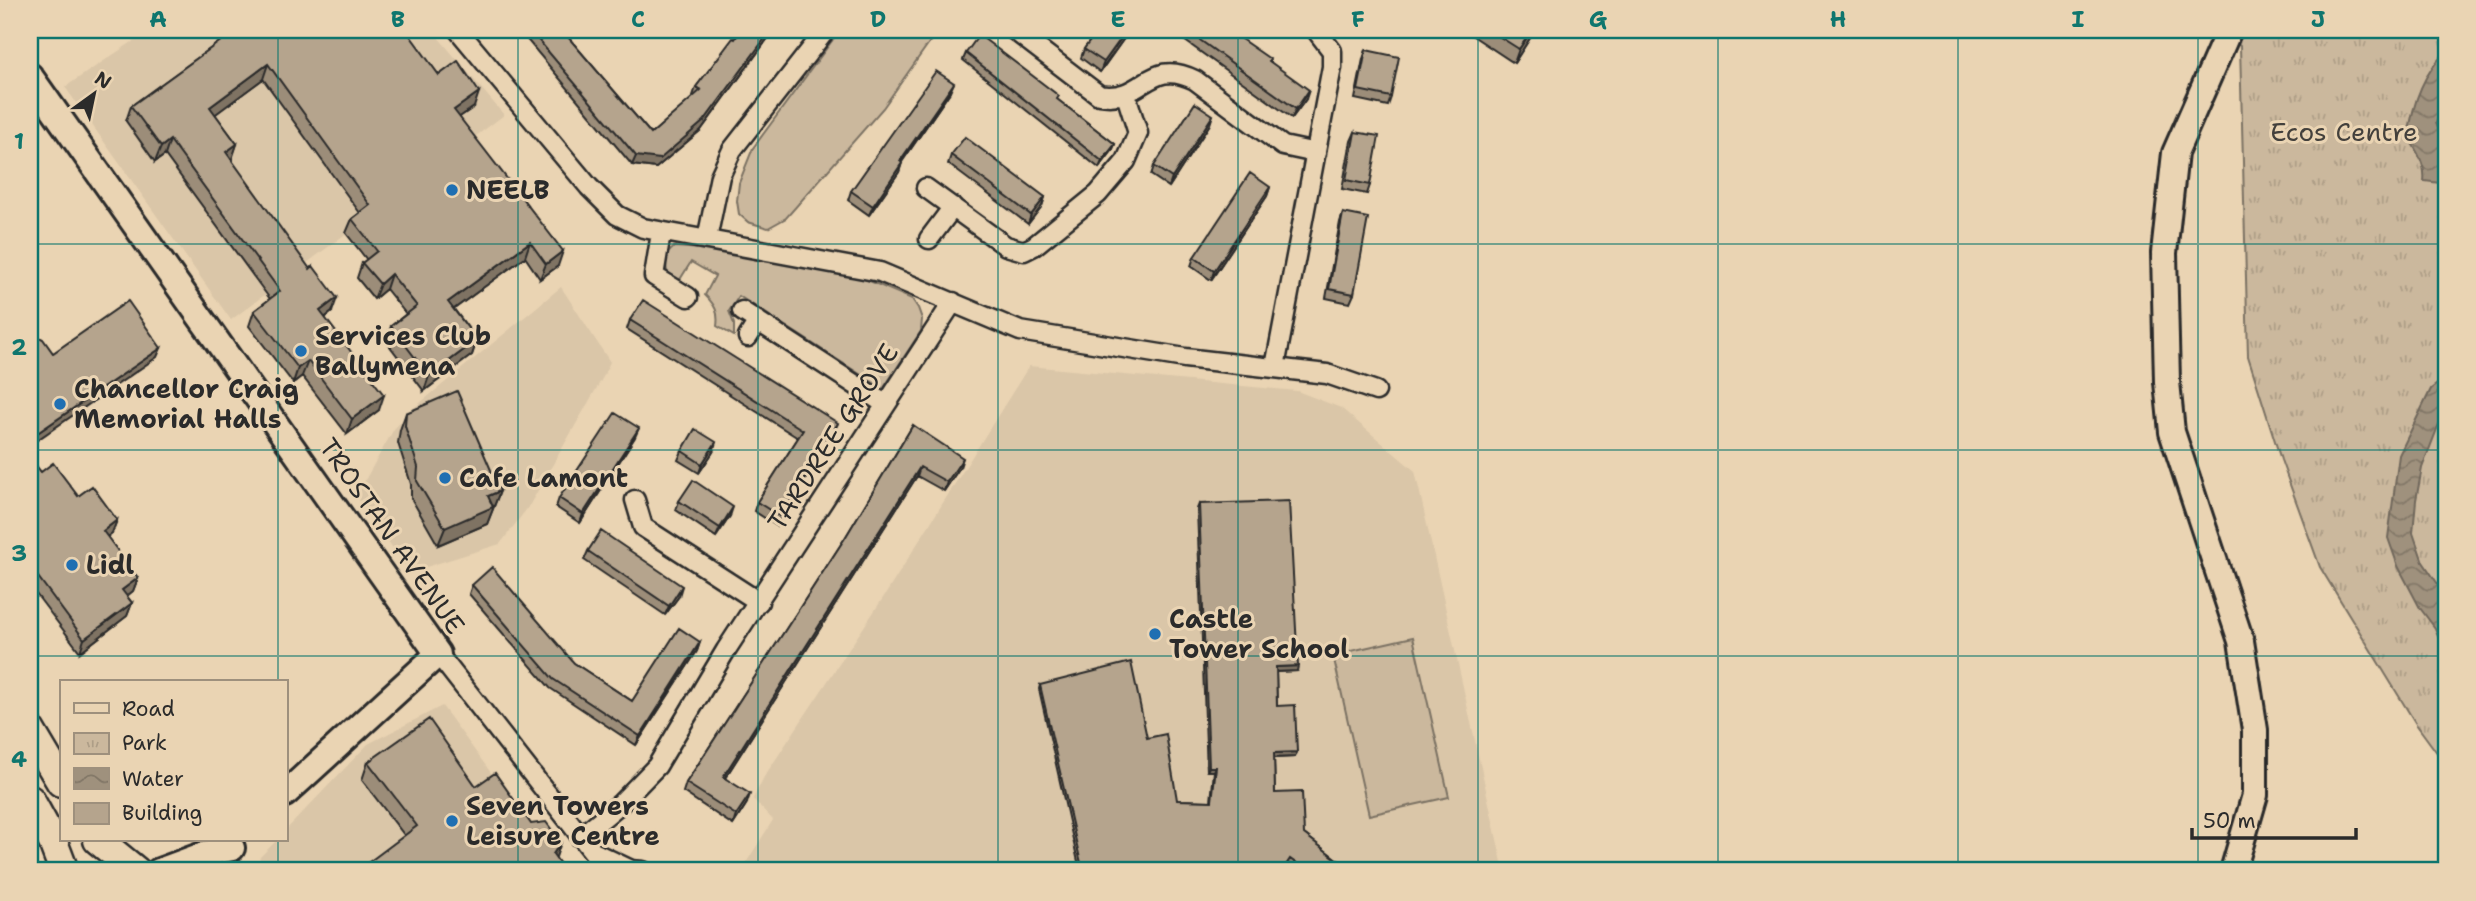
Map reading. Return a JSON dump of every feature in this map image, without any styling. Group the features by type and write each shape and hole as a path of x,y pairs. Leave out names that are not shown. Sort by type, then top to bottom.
{"main road":[{"path":"30,730 60,780"},
{"path":"30,800 64,871"},
{"path":"100,842 136,871"}],"street":[{"path":"458,30 589,187 626,220 643,228 880,272 1020,331 1185,358 1326,373 1376,391"},
{"path":"707,239 720,176 732,150 826,30"},
{"path":"1014,30 1099,96 1111,98 1126,95 1159,74 1180,73 1195,80 1283,146 1316,153"},
{"path":"1275,367 1333,58 1328,43 1317,30"},
{"path":"2229,30 2175,153 2164,253 2166,382 2172,432 2241,641 2255,730 2255,795 2233,871"},
{"name":"TROSTAN AVENUE","path":"30,76 438,654 605,871"},
{"path":"926,188 1006,247 1024,251 1034,246 1098,194 1126,161 1139,133 1126,95"},
{"path":"929,239 953,207"},
{"path":"661,233 654,276 688,297"},
{"name":"TARDREE GROVE","path":"580,838 621,803 657,766 726,650 953,302"},
{"path":"742,310 753,329 885,404"},
{"path":"635,500 643,527 759,602"},
{"path":"287,791 438,654"},
{"name":"TROSTAN AVENUE","path":"593,852 631,870 643,871"},
{"path":"159,871 205,854 232,853"}],"shaded area":[{"path":"150,30 432,30 504,115 231,320 65,87"},
{"path":"561,287 610,362 603,377 529,506 500,544 410,572 356,496 394,429 414,408"},
{"name":"Castle Tower School","path":"1029,366 1297,391 1341,408 1415,471 1504,871 741,871 773,820 753,799 764,777 887,592"},
{"path":"442,706 563,871 256,871 260,857 275,842 287,842 287,829 368,744"}],"green space":[{"path":"840,30 938,30 883,108 786,218 768,228 748,222 739,214 737,201 739,183 753,148"},
{"name":"Ecos Centre","path":"2217,30 2446,30 2446,765 2416,724 2320,567 2281,460 2248,356 2240,46"},
{"path":"674,247 717,250 865,279 912,299 922,319 921,331 883,389 739,296 729,311 734,324 734,336 717,326 716,309 705,295 715,276 691,262 679,281 667,272 665,256"},
{"path":"1413,637 1449,797 1369,815 1333,655"}],"water":[{"path":"2446,52 2446,99 2436,123 2446,150 2446,187 2440,183 2424,181 2420,158 2408,138 2420,91 2431,70"},
{"path":"2446,377 2446,416 2439,424 2422,468 2413,533 2423,562 2446,596 2446,654 2435,628 2420,608 2398,566 2388,538 2399,455 2431,389"}],"building":[{"path":"236,30 406,30 439,75 458,61 479,92 454,110 563,251 546,264 530,242 448,302 477,340 429,376 391,326 417,306 391,274 380,284 362,263 377,251 352,219 370,205 268,64 210,107 237,144 226,152 310,269 313,266 337,298 320,311 384,395 352,419 308,361 298,368 254,311 280,291 170,140 161,147 131,106"},
{"path":"530,30 562,30 651,134 701,90 696,87 741,30 771,30 704,121 660,159 636,156"},
{"path":"1098,30 1127,30 1104,62 1084,49"},
{"path":"1186,30 1228,30 1309,90 1296,109"},
{"path":"1489,30 1532,30 1519,49"},
{"path":"979,35 1059,96 1057,99 1115,144 1102,161 966,53"},
{"path":"1366,50 1399,57 1391,97 1358,90"},
{"path":"936,71 954,83 900,161 902,163 873,206 851,191"},
{"path":"1195,103 1213,115 1172,178 1154,166"},
{"path":"1355,132 1379,136 1370,185 1346,180"},
{"path":"965,137 1045,197 1031,215 951,155"},
{"path":"1250,173 1270,187 1214,271 1194,257"},
{"path":"1343,213 1368,218 1354,294 1329,289"},
{"path":"643,300 838,423 781,517 757,502 803,430 630,320"},
{"name":"Chancellor Craig Memorial Halls","path":"128,301 161,348 30,438 30,332 43,339 53,353"},
{"name":"Cafe Lamont","path":"457,391 500,491 488,496 493,507 445,528 417,481 418,467 405,426 406,413"},
{"path":"615,413 639,428 583,514 559,498"},
{"path":"913,425 963,458 947,482 920,467 723,777 750,794 736,815 686,783 845,538"},
{"path":"695,429 716,442 702,464 682,451"},
{"name":"Lidl","path":"32,460 41,472 53,463 78,496 92,486 117,520 103,531 138,578 122,590 132,603 84,639 30,566"},
{"path":"693,480 733,507 720,528 679,501"},
{"path":"1289,501 1298,666 1276,667 1277,706 1295,705 1297,752 1274,753 1275,793 1302,792 1304,834 1352,871 1307,871 1290,859 1282,871 1075,871 1081,863 1040,685 1131,662 1147,738 1166,734 1177,800 1212,801 1216,767 1209,767 1199,504"},
{"path":"601,531 682,586 669,606 588,551"},
{"path":"492,567 574,663 632,701 679,628 700,642 640,736 553,679 472,585"},
{"name":"Seven Towers Leisure Centre","path":"429,719 476,786 495,773 531,824 546,822 561,842 553,854 565,871 357,871 417,826 368,762"}],"place":[{"name":"NEELB","path":"452,190"},
{"name":"Services Club Ballymena","path":"301,351"},
{"name":"Chancellor Craig Memorial Halls","path":"60,404"},
{"name":"Cafe Lamont","path":"445,478"},
{"name":"Lidl","path":"72,565"},
{"name":"Castle Tower School","path":"1155,634"},
{"name":"Seven Towers Leisure Centre","path":"452,821"}]}
